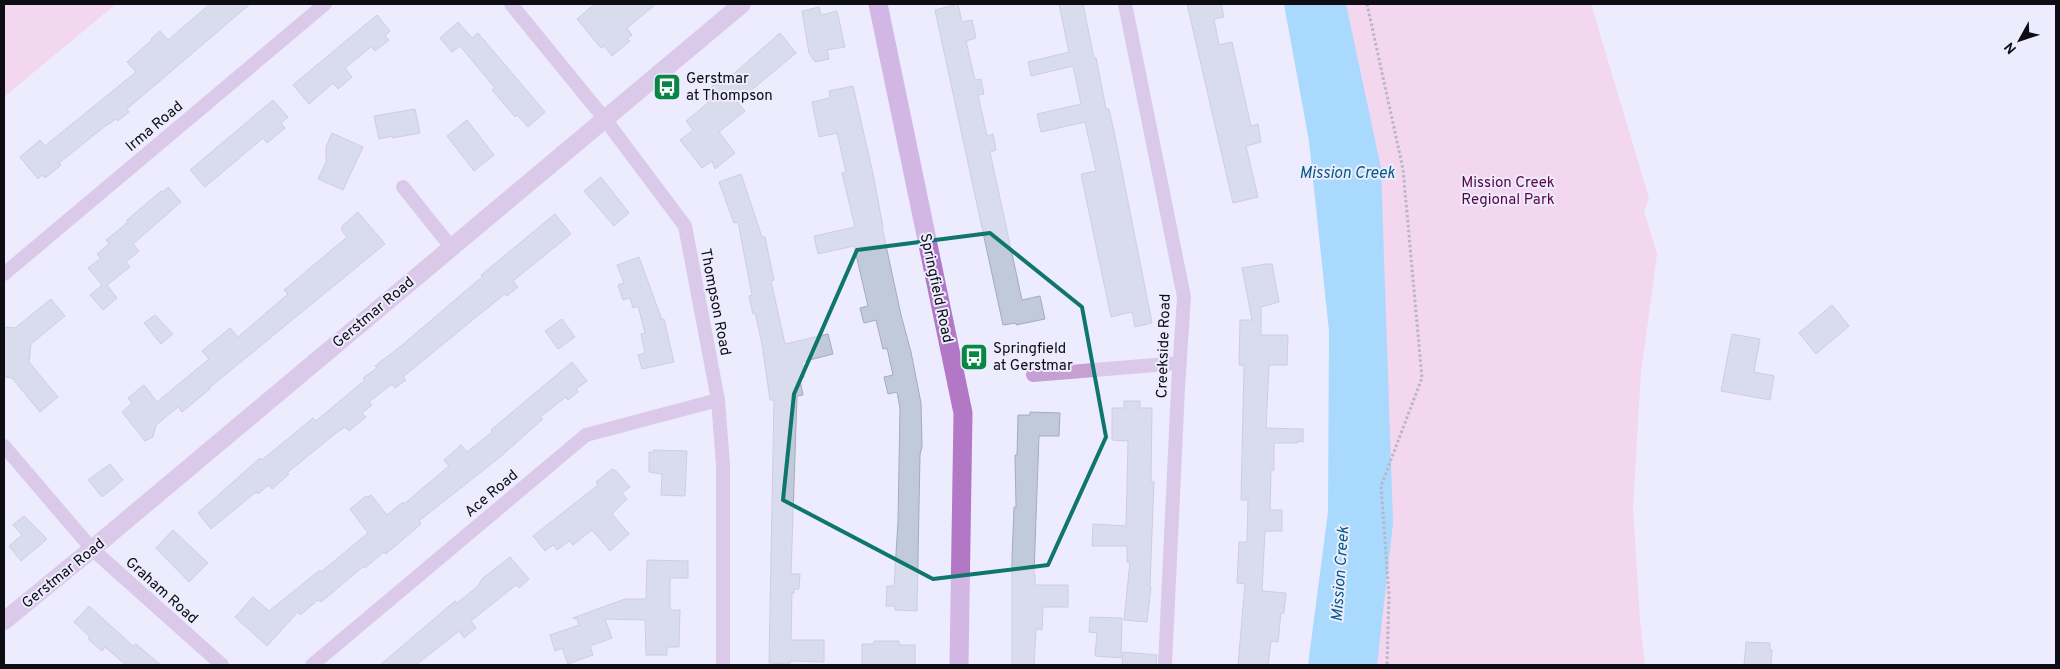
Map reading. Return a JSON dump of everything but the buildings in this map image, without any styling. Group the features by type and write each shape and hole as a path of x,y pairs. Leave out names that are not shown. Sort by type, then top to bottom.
{"main road":[{"name":"Springfield Road","path":"878,4 963,413 960,665"}],"street":[{"name":"Irma Road","path":"4,274 325,4"},
{"name":"Thompson Road","path":"511,4 604,118 685,226 718,400 724,465 723,665"},
{"name":"Gerstmar Road","path":"4,621 742,4"},
{"name":"Creekside Road","path":"1125,4 1184,297 1165,665"},
{"path":"403,187 451,246"},
{"path":"1033,376 1180,363"},
{"name":"Ace Road","path":"312,665 586,434 718,400"},
{"name":"Graham Road","path":"4,446 92,549 222,665"}],"path":[{"path":"1367,4 1403,169 1422,378 1381,486 1389,595 1387,665"}],"highlighted area":[{"path":"990,233 1082,307 1106,437 1048,565 933,579 783,500 794,394 857,250"}],"green space":[{"path":"4,4 116,4 4,97"},
{"name":"Mission Creek Regional Park","path":"1342,4 1591,4 1649,198 1644,211 1657,254 1641,373 1633,506 1640,621 1645,665 1362,665"}],"water":[{"name":"Mission Creek","path":"1284,4 1346,4 1381,168 1393,523 1377,665 1308,665 1328,512 1329,331 1309,141"}],"place":[{"name":"Gerstmar at Thompson","path":"667,87"},
{"name":"Springfield at Gerstmar","path":"974,357"}]}
